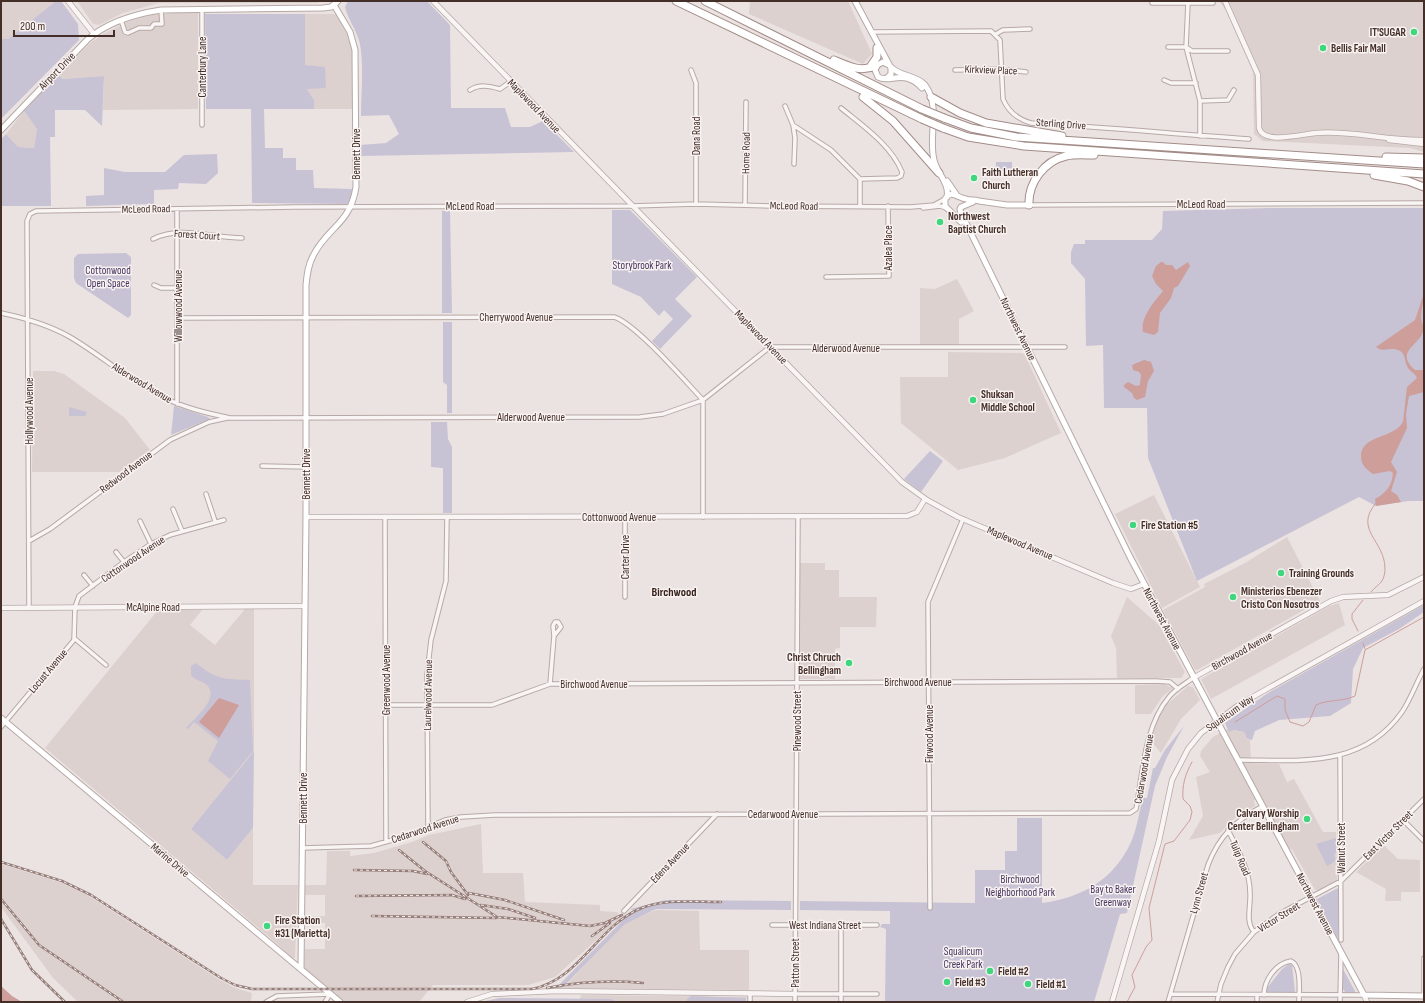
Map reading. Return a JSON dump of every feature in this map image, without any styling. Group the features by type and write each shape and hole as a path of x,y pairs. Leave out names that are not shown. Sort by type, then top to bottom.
{"highway":[{"path":"676,1 922,119 968,137 1008,144 1424,174"},
{"path":"705,1 922,109 971,128 1016,137 1116,142 1424,164"},
{"path":"766,31 854,69 868,69 877,65"},
{"path":"868,69 876,60 877,48"},
{"path":"815,69 850,88 887,115 938,173"},
{"path":"931,97 960,113 986,123 1033,132 1116,142"},
{"path":"1290,154 1424,158"},
{"path":"1029,204 1030,192 1036,179 1046,166 1058,158 1076,155 1154,155"},
{"path":"1312,166 1401,179 1424,187"}],"main road":[{"path":"333,3 338,1"},
{"path":"855,1 890,66 891,74 887,78"},
{"name":"Airport Drive","path":"1,130 94,34 121,20 140,14 162,10 318,9 333,3"},
{"name":"Bennett Drive","path":"301,969 306,517 306,286 312,256 321,242 338,226 350,208 354,201 356,187 355,50 350,32 333,3"},
{"path":"318,9 335,12 341,16"},
{"path":"872,34 881,55 875,72 878,77 883,79 905,78 919,85 928,97 932,110"},
{"path":"877,65 884,62 897,73 909,75 920,80 931,97 933,155 938,173 948,190 946,198 949,210"},
{"path":"933,155 945,178 958,196"},
{"path":"946,198 951,194 958,196"},
{"name":"McLeod Road","path":"958,196 1007,205 1029,204"},
{"name":"Northwest Avenue","path":"958,196 962,218 1144,584 1364,995"},
{"name":"McLeod Road","path":"949,210 960,208 968,203 979,201"},
{"name":"Northwest Avenue","path":"949,210 969,230"},
{"name":"Marine Drive","path":"3,720 340,1002"},
{"path":"1364,995 1424,996"}],"street":[{"path":"68,1 94,34"},
{"name":"Maplewood Avenue","path":"433,1 510,82 894,474 925,499 963,519 1121,586 1131,589 1144,584"},
{"path":"1225,1 1258,75 1259,128 1261,134 1269,138 1324,132 1424,140"},
{"path":"1152,3 1213,3"},
{"path":"1188,3 1186,47 1200,101 1200,136"},
{"name":"Canterbury Lane","path":"202,9 202,125"},
{"path":"121,20 125,32 128,33 139,28 151,28 154,24 162,24 162,10"},
{"path":"872,34 992,31 996,34 1002,30 1030,29"},
{"name":"Sterling Drive","path":"996,34 1000,40 1003,99 1007,107 1023,120 1249,140"},
{"path":"1168,47 1186,47 1192,51 1228,51"},
{"name":"Kirkview Place","path":"955,70 1001,69 1026,72"},
{"name":"Dana Road","path":"691,70 696,83 696,204"},
{"path":"1164,80 1171,83 1196,83"},
{"path":"470,90 476,86 487,86 500,89 510,82"},
{"path":"1200,101 1228,100 1234,90"},
{"name":"Home Road","path":"745,204 746,102"},
{"path":"785,106 792,125 794,138 794,164"},
{"path":"841,108 872,133 897,163 902,172 901,176 896,178 860,179"},
{"path":"792,125 831,150 860,179 860,206"},
{"path":"1375,137 1424,144"},
{"name":"McLeod Road","path":"911,207 934,205 946,198"},
{"name":"McLeod Road","path":"1029,204 1424,203"},
{"name":"McLeod Road","path":"30,214 36,211 631,206 696,204 745,204 771,206 888,206 929,208 940,206 949,210"},
{"name":"Azalea Place","path":"826,277 889,276 888,206"},
{"name":"Willowwood Avenue","path":"177,209 177,404"},
{"name":"Hollywood Avenue","path":"29,607 28,221 30,214"},
{"name":"Forest Court","path":"153,239 161,235 177,233 242,238"},
{"path":"154,285 161,288 178,288"},
{"name":"Alderwood Avenue","path":"1,313 28,320 71,338 143,386 177,404 230,418 640,417 663,414 703,400 770,347 1065,347"},
{"name":"Cherrywood Avenue","path":"178,318 614,317 621,319 639,335 703,400"},
{"path":"703,400 703,518"},
{"name":"Redwood Avenue","path":"29,541 50,529 170,440 209,422 230,418"},
{"path":"262,466 306,467"},
{"path":"206,494 215,521"},
{"name":"Cottonwood Avenue","path":"306,517 703,518 907,516 917,512 925,499"},
{"path":"173,509 182,531"},
{"name":"Greenwood Avenue","path":"385,517 386,842"},
{"name":"Laurelwood Avenue","path":"428,827 427,675 430,646 446,581 447,517"},
{"name":"Carter Drive","path":"625,517 625,597"},
{"name":"Pinewood Street","path":"795,925 798,517"},
{"name":"Firwood Avenue","path":"930,908 928,602 963,519"},
{"name":"Cottonwood Avenue","path":"75,607 79,596 124,562 151,544 182,531 215,521 224,520"},
{"path":"140,521 151,544"},
{"path":"116,552 124,562"},
{"path":"84,575 93,586"},
{"name":"Birchwood Avenue","path":"386,705 492,705 550,684 1156,681 1170,682 1178,689 1193,678 1331,601 1343,597 1388,595 1424,577"},
{"name":"Squalicum Way","path":"1112,1002 1159,841 1172,780 1188,749 1209,726 1247,700 1424,601"},
{"name":"McAlpine Road","path":"1,608 305,606"},
{"name":"Locust Avenue","path":"1,727 3,720 74,640 75,607"},
{"path":"550,684 554,636"},
{"path":"74,638 106,665"},
{"path":"1238,760 1307,760 1340,756 1367,744 1392,724 1406,705 1424,669"},
{"name":"Cedarwood Avenue","path":"302,848 351,848 386,842 461,817 496,815 1122,813 1134,811 1136,809 1154,719 1168,697 1178,689"},
{"name":"Walnut Street","path":"1340,756 1341,940"},
{"name":"East Victor Street","path":"1311,897 1341,881 1424,799"},
{"name":"Lynn Street","path":"1168,1002 1208,865 1214,850 1228,830 1241,818 1263,806"},
{"name":"Edens Avenue","path":"624,911 717,814"},
{"path":"1403,820 1424,841"},
{"name":"Tulip Road","path":"1228,830 1247,871 1250,893 1249,922 1254,932"},
{"name":"Victor Street","path":"1217,1002 1228,967 1235,954 1254,932 1270,920 1311,897"},
{"name":"West Indiana Street","path":"772,925 877,925"},
{"name":"Patton Street","path":"795,925 795,1002"},
{"path":"840,1002 841,925"},
{"path":"1340,952 1340,1002"},
{"path":"1424,958 1424,996"},
{"path":"1264,995 1266,983 1273,972 1282,964 1291,961 1297,967 1299,1002"},
{"path":"467,1002 492,994 556,991 877,994"},
{"path":"266,1002 277,996 330,994"},
{"path":"325,1002 330,994"},
{"path":"750,994 750,1002"},
{"path":"1170,994 1364,995"},
{"path":"1257,995 1257,1002"},
{"name":"Northwest Avenue","path":"1364,995 1367,1002"}],"shaded area":[{"path":"1,1 56,1 8,39 1,39"},
{"path":"77,1 321,1 318,3 159,3 123,13 99,25 93,24"},
{"path":"750,1 848,1 872,54 863,64 749,14"},
{"name":"Bellis Fair Mall","path":"1219,1 1424,1 1424,152 1410,148 1263,141 1254,134 1253,72 1225,9"},
{"path":"198,13 198,109 103,110 104,76 63,79 58,75 90,43 105,33 127,22 151,15"},
{"path":"305,14 335,14 339,18 351,43 353,52 353,109 314,109 314,100 307,89 325,67 305,66"},
{"path":"24,111 37,129 34,148 18,147 6,134"},
{"path":"1161,262 1166,265 1172,265 1176,270 1188,262 1190,266 1178,286 1174,288 1171,298 1160,313 1158,332 1154,335 1143,332 1143,326 1146,315 1163,291 1156,284 1152,276 1156,266"},
{"path":"957,279 974,311 959,319 959,345 920,345 920,288 935,289"},
{"path":"1424,293 1421,317 1424,328 1423,332 1409,350 1407,359 1409,364 1415,370 1424,370 1424,392 1409,396 1406,414 1407,428 1391,462 1397,472 1391,491 1397,495 1401,502 1376,506 1375,499 1388,489 1393,473 1390,471 1373,474 1370,472 1362,462 1362,449 1372,440 1392,432 1403,422 1407,387 1417,378 1408,368 1404,355 1401,351 1395,349 1381,350 1376,347 1415,320"},
{"name":"Shuksan Middle School","path":"948,352 1022,353 1025,355 1061,433 1005,458 958,470 901,423 900,377 948,377"},
{"path":"1144,360 1151,362 1154,371 1148,381 1145,397 1137,400 1134,398 1132,393 1124,387 1124,385 1128,382 1136,386 1140,385 1141,375 1139,372 1133,370 1132,365"},
{"path":"33,371 54,371 64,374 125,418 150,450 119,472 32,472"},
{"path":"1154,495 1200,587 1162,608 1115,514"},
{"path":"1287,537 1320,601 1195,670 1163,610 1205,587 1204,584 1245,563"},
{"path":"800,563 825,563 825,570 839,570 839,597 877,597 876,627 840,627 840,648 835,649 835,679 799,679"},
{"path":"1127,597 1159,625 1185,672 1181,678 1117,678 1116,648 1111,636"},
{"path":"1339,603 1345,625 1211,699 1201,679 1329,606"},
{"path":"245,609 254,609 254,751 191,829 227,860 253,828 253,885 298,885 295,958 292,958 274,941 45,748 158,610 202,610 190,625 215,645"},
{"path":"1164,684 1173,688 1162,697 1151,714 1135,714 1135,685"},
{"path":"1188,686 1193,687 1200,700 1181,719 1161,753 1151,741 1156,720 1164,707"},
{"path":"219,698 239,705 219,738 199,722"},
{"path":"1227,729 1244,732 1247,740 1250,740 1251,763 1279,764 1287,782 1294,779 1323,832 1336,832 1337,880 1320,890 1315,890 1292,849 1289,850 1261,796 1254,800 1255,806 1232,820 1220,833 1189,840 1203,816 1196,777 1210,772 1200,756 1201,751 1213,737"},
{"path":"481,824 483,873 523,873 525,902 600,905 600,911 617,912 621,918 555,977 528,985 433,985 419,1002 345,1002 304,968 305,949 325,949 325,923 304,923 304,916 325,916 325,895 305,895 305,885 326,885 327,851 350,851 350,856 374,853 412,842 429,835"},
{"path":"1384,845 1398,859 1420,860 1420,892 1401,892 1401,901 1385,901 1386,889 1356,872"},
{"path":"1,864 62,883 89,896 220,980 235,988 252,993 251,1002 78,1002 53,978 1,907"},
{"path":"656,910 699,911 700,950 749,950 749,990 563,988 625,923"},
{"path":"1,986 12,996 22,1002 1,1002"},
{"path":"581,995 746,997 746,1002 579,1002"}],"green space":[{"path":"56,1 61,1 78,24 79,40 1,119 1,39 8,39"},
{"path":"348,1 427,1 450,25 451,108 505,108 511,127 530,127 543,121 574,152 360,156 360,145 386,143 399,134 389,115 361,116 362,71 360,44 345,7"},
{"path":"205,14 305,14 305,65 325,67 326,88 307,89 314,100 314,109 264,109 265,148 283,148 283,158 296,158 296,170 313,170 314,188 353,189 347,204 252,203 251,109 206,109"},
{"path":"58,75 63,79 104,76 102,126 85,110 55,110 55,137 50,137 51,206 1,206 1,139 6,134 18,147 34,148 37,129 24,111"},
{"path":"217,154 218,173 206,184 179,183 178,189 154,190 154,204 86,206 86,196 104,195 104,168 125,172 165,172 184,155"},
{"path":"996,162 1012,162 1012,172 996,171"},
{"path":"1269,208 1424,208 1424,501 1408,501 1376,506 1359,497 1197,581 1148,458 1147,408 1104,408 1103,345 1086,346 1085,279 1071,263 1071,252 1074,244 1085,244 1085,240 1152,240 1162,229 1163,211"},
{"name":"Storybrook Park","path":"612,210 630,210 697,277 675,299 692,316 660,349 652,341 673,319 664,310 659,316 641,297 612,284"},
{"path":"442,211 450,211 452,313 442,313"},
{"name":"Cottonwood Open Space","path":"126,253 131,257 131,315 128,318 76,283 74,278 74,258 78,254"},
{"path":"443,322 452,322 452,413 447,413 447,385 443,382"},
{"path":"174,406 208,417 210,419 171,435"},
{"path":"69,407 87,412 85,416 69,416"},
{"path":"431,422 447,422 448,439 452,447 452,513 443,513 443,468 431,467"},
{"path":"930,451 943,461 921,492 904,479"},
{"path":"1424,605 1424,612 1399,629 1363,648 1353,669 1351,703 1330,716 1279,720 1255,731 1252,740 1247,739 1244,732 1234,730 1229,732 1225,723 1268,693"},
{"path":"196,663 203,669 221,678 250,680 253,751 230,779 208,761 218,741 194,722 188,729 186,728 206,706 211,694 209,688 204,683 191,675 191,666"},
{"name":"Squalicum Creek Park","path":"1184,726 1167,757 1155,786 1127,913 1120,914 1094,1002 885,1002 886,929 880,927 882,924 890,924 890,911 800,910 800,901 975,903 975,870 1005,870 1005,851 1017,851 1017,818 1042,818 1042,903 1056,901 1083,892 1106,877 1124,855 1133,837 1143,798 1147,798 1153,768 1155,768 1165,750"},
{"path":"254,751 253,828 227,860 191,829"},
{"path":"1336,838 1336,852 1334,855 1336,861 1327,866 1316,844"},
{"path":"1338,888 1338,939 1317,899"},
{"path":"666,900 791,901 791,910 656,909 625,924 562,988 556,988 633,910 630,909"},
{"path":"1289,964 1292,965 1295,992 1264,992 1282,969"},
{"path":"1343,969 1355,993 1346,993 1342,988"},
{"path":"691,996 746,998 746,1002 687,1002 687,999"},
{"path":"500,998 611,999 618,1002 481,1002"}],"waterway":[{"path":"1371,592 1382,581 1385,570 1384,559 1369,528 1368,521 1370,512 1376,503"},
{"path":"1358,631 1352,619 1352,614 1363,600"},
{"path":"1235,722 1277,696 1285,699 1285,710 1290,722 1303,726 1309,722 1316,705 1355,696 1365,650 1424,617"},
{"path":"1363,643 1365,649"},
{"path":"1127,1002 1135,987 1132,975 1146,947 1152,940 1149,908 1165,844 1174,841 1190,820 1192,812 1190,806 1183,799 1183,789 1184,780 1192,762"}],"railway":[{"path":"423,842 446,861 451,872 468,895"},
{"path":"399,850 425,871 497,917 590,926 605,923 622,915"},
{"path":"1,862 62,881 91,895 221,978 235,985 252,989 532,989 548,984 562,976 575,965 610,929 623,918 637,910 647,906 667,902 721,902"},
{"path":"354,870 413,871 427,874"},
{"path":"469,893 505,900 564,920"},
{"path":"356,896 452,895 465,899"},
{"path":"1,899 39,945 122,1001"},
{"path":"481,905 508,909 535,918"},
{"path":"372,916 496,918"},
{"path":"1,919 32,970 65,1002"},
{"path":"592,936 610,923"},
{"path":"547,988 595,982 643,983"}],"place":[{"name":"IT'SUGAR","path":"1414,32"},
{"name":"Bellis Fair Mall","path":"1323,48"},
{"name":"Faith Lutheran Church","path":"974,178"},
{"name":"Northwest Baptist Church","path":"940,222"},
{"name":"Shuksan Middle School","path":"973,400"},
{"name":"Fire Station #5","path":"1133,525"},
{"name":"Training Grounds","path":"1281,573"},
{"name":"Ministerios Ebenezer Cristo Con Nosotros","path":"1233,597"},
{"name":"Christ Chruch Bellingham","path":"849,663"},
{"name":"Calvary Worship Center Bellingham","path":"1307,819"},
{"name":"Fire Station #31 (Marietta)","path":"267,926"},
{"name":"Field #2","path":"990,971"},
{"name":"Field #3","path":"947,982"},
{"name":"Field #1","path":"1028,984"}],"district":[{"name":"Birchwood","path":"674,592"}],"park label":[{"name":"Birchwood Neighborhood Park","path":"1020,885"},
{"name":"Bay to Baker Greenway","path":"1113,895"}]}
